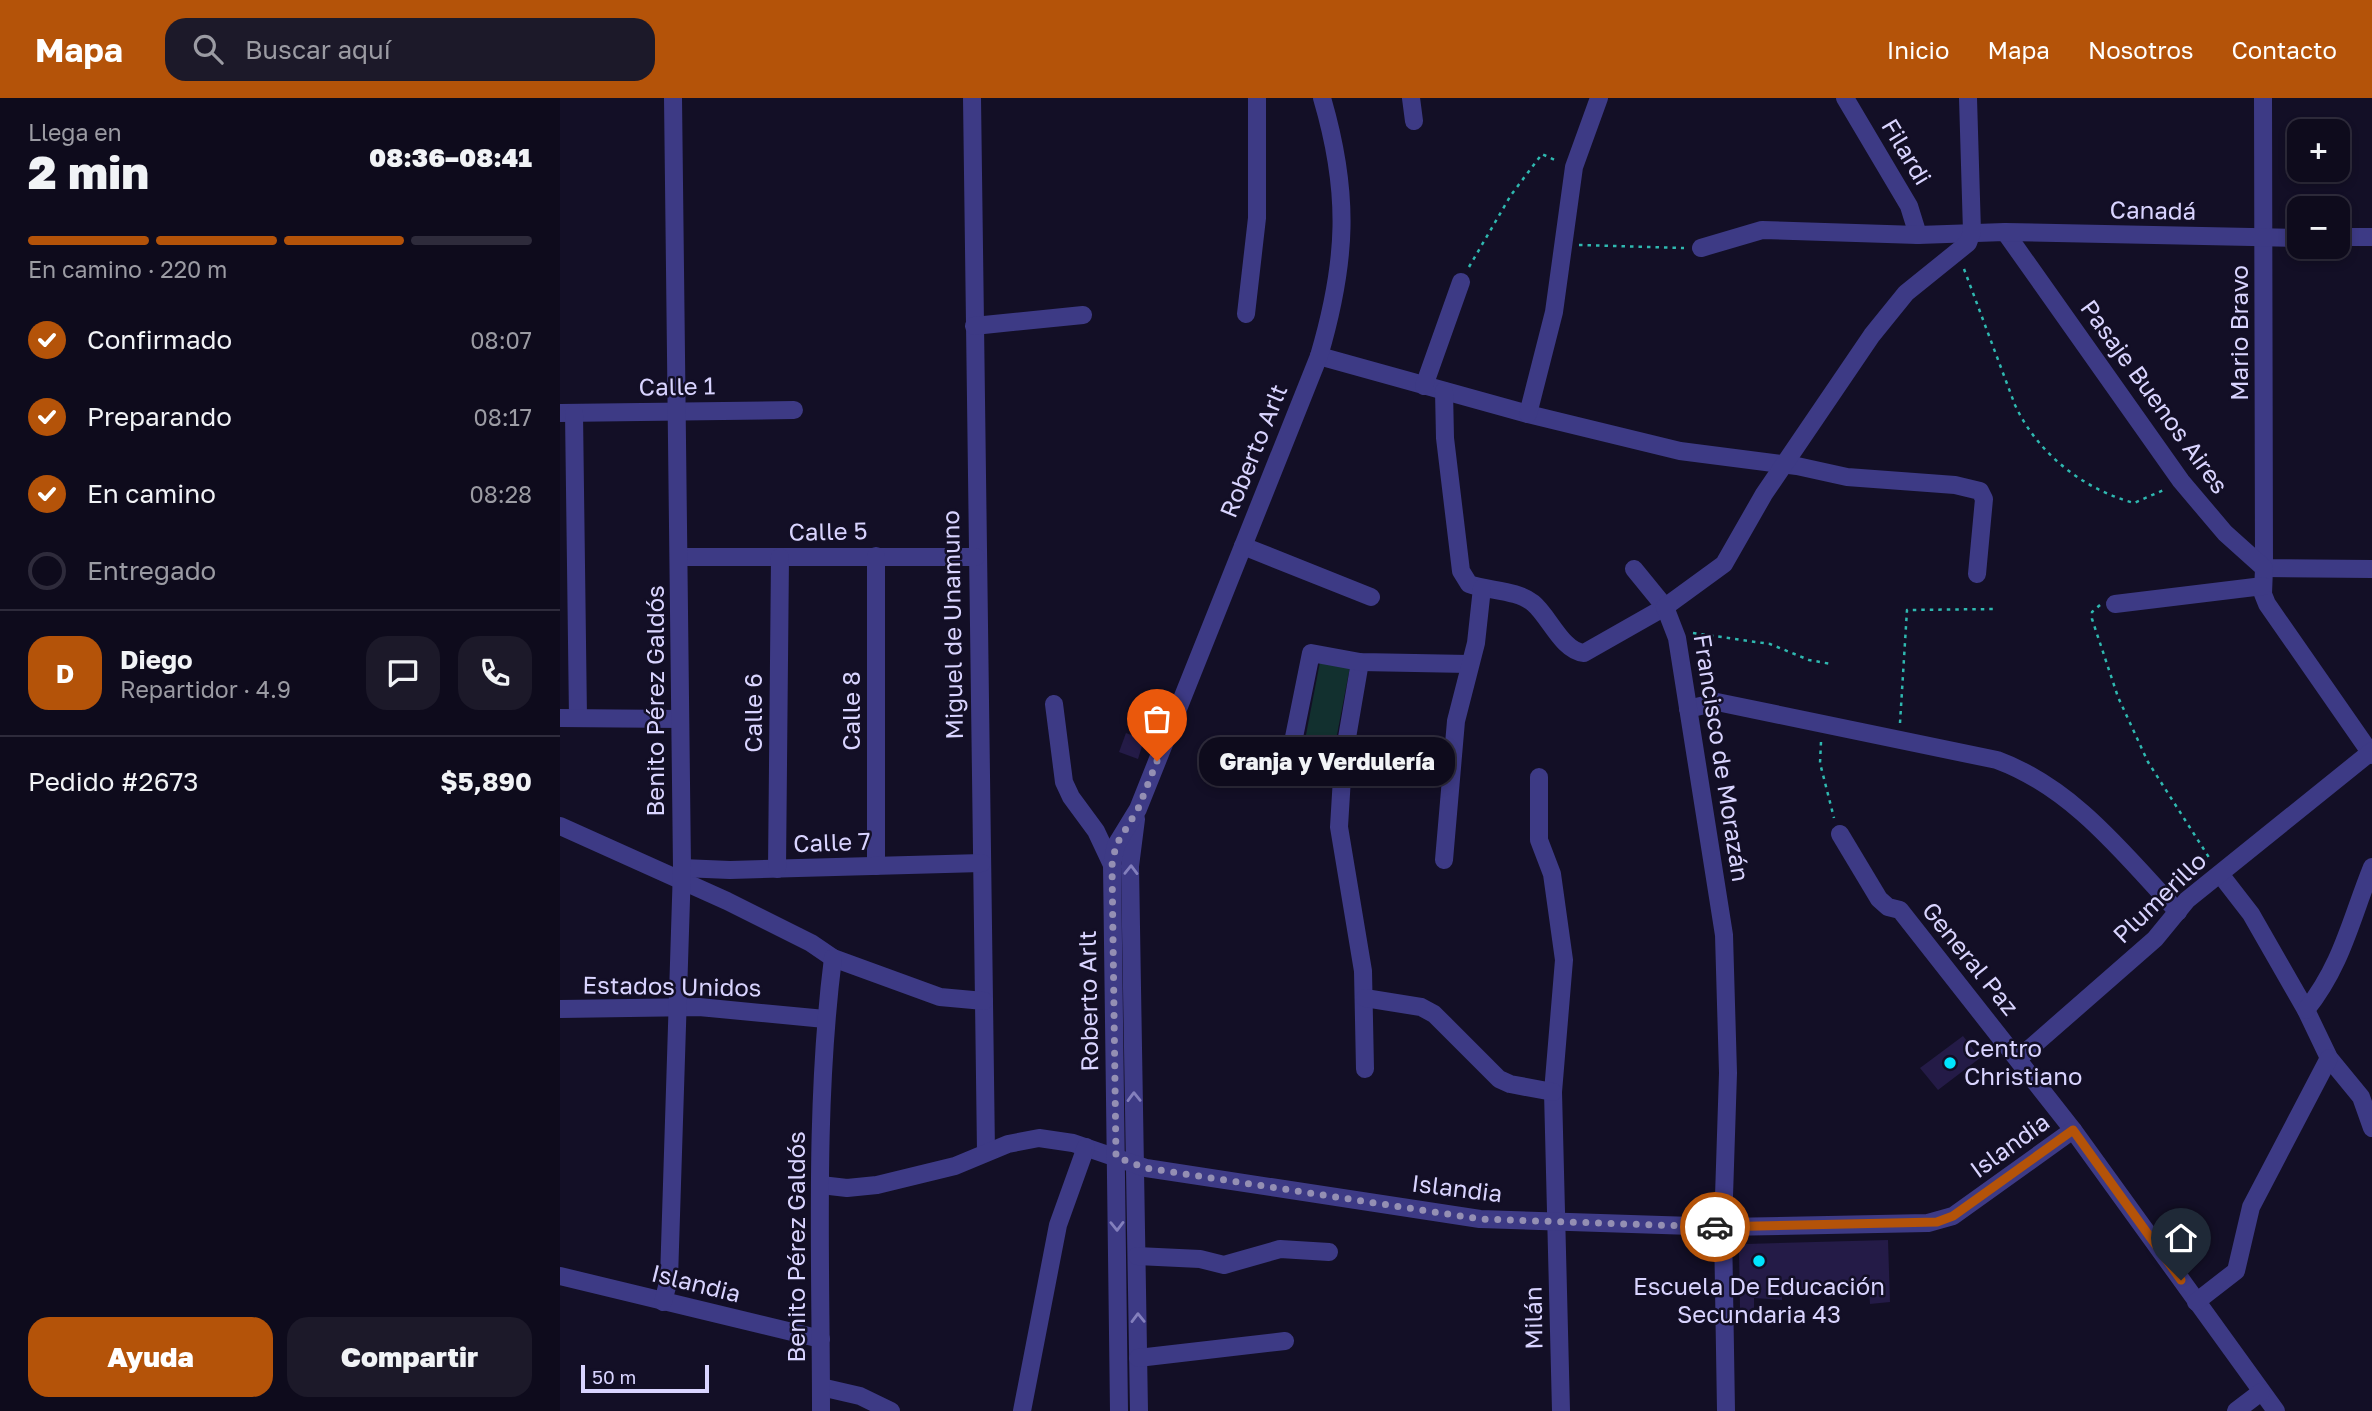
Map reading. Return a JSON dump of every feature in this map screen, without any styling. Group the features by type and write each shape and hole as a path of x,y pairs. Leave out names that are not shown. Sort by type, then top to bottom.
{"street":[{"name":"Benito Pérez Galdós","path":"663,1302 669,1279 682,876 673,98"},
{"name":"Miguel de Unamuno","path":"972,98 986,1152"},
{"path":"1246,314 1257,218 1257,98"},
{"name":"Roberto Arlt","path":"1116,1157 1112,865 1116,845 1138,809 1319,356 1331,314 1340,266 1344,217 1334,148 1322,98"},
{"path":"1411,98 1414,121"},
{"path":"1528,414 1554,312 1561,244 1574,167 1598,98"},
{"name":"Filardi","path":"1845,98 1909,206 1918,235"},
{"path":"1444,391 1445,438 1461,570 1469,584 1525,598 1579,653 1591,650 1665,607 1724,564 1784,464 1847,368 1906,293 1968,243 1972,232 1968,98"},
{"name":"Mario Bravo","path":"2263,98 2264,577"},
{"path":"1701,248 1762,230 1918,235 2005,232"},
{"name":"Canadá","path":"2005,232 2287,238"},
{"name":"Pasaje Buenos Aires","path":"2005,232 2181,481 2264,577"},
{"path":"2350,237 2372,237"},
{"path":"1424,386 1461,282"},
{"path":"974,326 1083,315"},
{"path":"1319,356 1528,414 1680,450 1784,464 1847,477 1955,485 1980,491 1984,499 1977,574"},
{"name":"Calle 1","path":"567,413 794,410"},
{"path":"567,413 569,718 680,719"},
{"path":"1243,546 1371,597"},
{"name":"Calle 8","path":"876,556 876,866"},
{"name":"Calle 5","path":"680,557 976,557"},
{"name":"Calle 6","path":"777,869 780,557"},
{"name":"Francisco de Morazán","path":"1634,569 1665,607 1675,633 1724,935 1728,1073 1723,1227 1726,1411"},
{"path":"2115,604 2264,577 2372,569"},
{"path":"2264,577 2267,604 2371,753"},
{"path":"1444,860 1456,721 1476,643 1482,588"},
{"path":"1343,761 1291,752 1311,653 1360,662 1469,664"},
{"path":"1360,662 1343,761 1339,827 1365,998 1365,1069"},
{"path":"1688,709 1717,702 1997,760 2028,771 2052,786 2094,822 2178,912"},
{"path":"1054,704 1064,782 1071,797 1096,831 1112,865"},
{"name":"Plumerillo","path":"2019,1058 2155,939 2178,912 2220,874 2371,753"},
{"name":"Milán","path":"1539,777 1539,841 1552,874 1564,960 1553,1092 1560,1411"},
{"name":"Roberto Arlt","path":"1136,1166 1130,866 1138,809"},
{"path":"560,827 682,876 811,943 833,958 940,996 984,1000"},
{"name":"General Paz","path":"1840,834 1879,899 1888,907 1900,910 2019,1058 2276,1411"},
{"name":"Calle 7","path":"682,876 777,869 982,863"},
{"path":"2306,1010 2328,980 2351,931 2372,867"},
{"path":"2220,874 2251,915 2306,1010 2329,1058 2366,1097 2372,1128"},
{"name":"Benito Pérez Galdós","path":"821,1411 821,1185 825,1019 833,958"},
{"path":"1365,998 1421,1007 1443,1020 1499,1079 1510,1084 1553,1092"},
{"name":"Estados Unidos","path":"560,1009 679,1006 825,1019"},
{"path":"2196,1302 2236,1271 2251,1206 2329,1058"},
{"name":"Islandia","path":"821,1185 847,1188 877,1185 955,1166 986,1152 1039,1138 1086,1147 1136,1166 1480,1219 1723,1227 1937,1222 1953,1216 2073,1130"},
{"path":"1022,1411 1058,1225 1086,1147"},
{"path":"1116,1157 1119,1411"},
{"path":"1136,1166 1139,1411"},
{"path":"1137,1256 1200,1259 1224,1265 1280,1249 1329,1252"},
{"name":"Islandia","path":"560,1276 821,1339"},
{"path":"1138,1358 1285,1341"},
{"path":"821,1387 860,1396 891,1411"},
{"path":"2236,1411 2261,1392"}],"path":[{"path":"1461,282 1511,195 1542,154 1574,167"},
{"path":"1561,244 1701,248"},
{"path":"1958,253 2023,424 2041,445 2089,486 2134,503 2181,481"},
{"path":"2115,604 2097,606 2092,619 2118,697 2165,793 2220,874"},
{"path":"1899,740 1907,610 1996,609"},
{"path":"1675,633 1697,633 1770,644 1809,660 1831,664"},
{"path":"1821,724 1820,763 1840,834"}],"green space":[{"path":"1320,662 1350,667 1335,745 1305,740"}],"building":[{"path":"1126,733 1144,740 1138,759 1119,752"},
{"name":"Centro Christiano","path":"1963,1036 1980,1058 1938,1090 1920,1068"},
{"path":"1888,1240 1890,1302 1870,1304 1869,1289 1781,1289 1782,1300 1754,1298 1754,1312 1740,1310 1739,1251 1746,1244"}],"way so far":[{"path":"1157,761 1138,809 1116,845 1112,865 1116,1157 1146,1168 1480,1219 1715,1227"}],"place":[{"name":"Granja y Verdulería","path":"1157,761"},
{"name":"Centro Christiano","path":"1950,1063"},
{"name":"Escuela De Educación Secundaria 43","path":"1759,1261"}],"route":[{"path":"1715,1227 1937,1222 1953,1216 2073,1130 2181,1280"}]}
